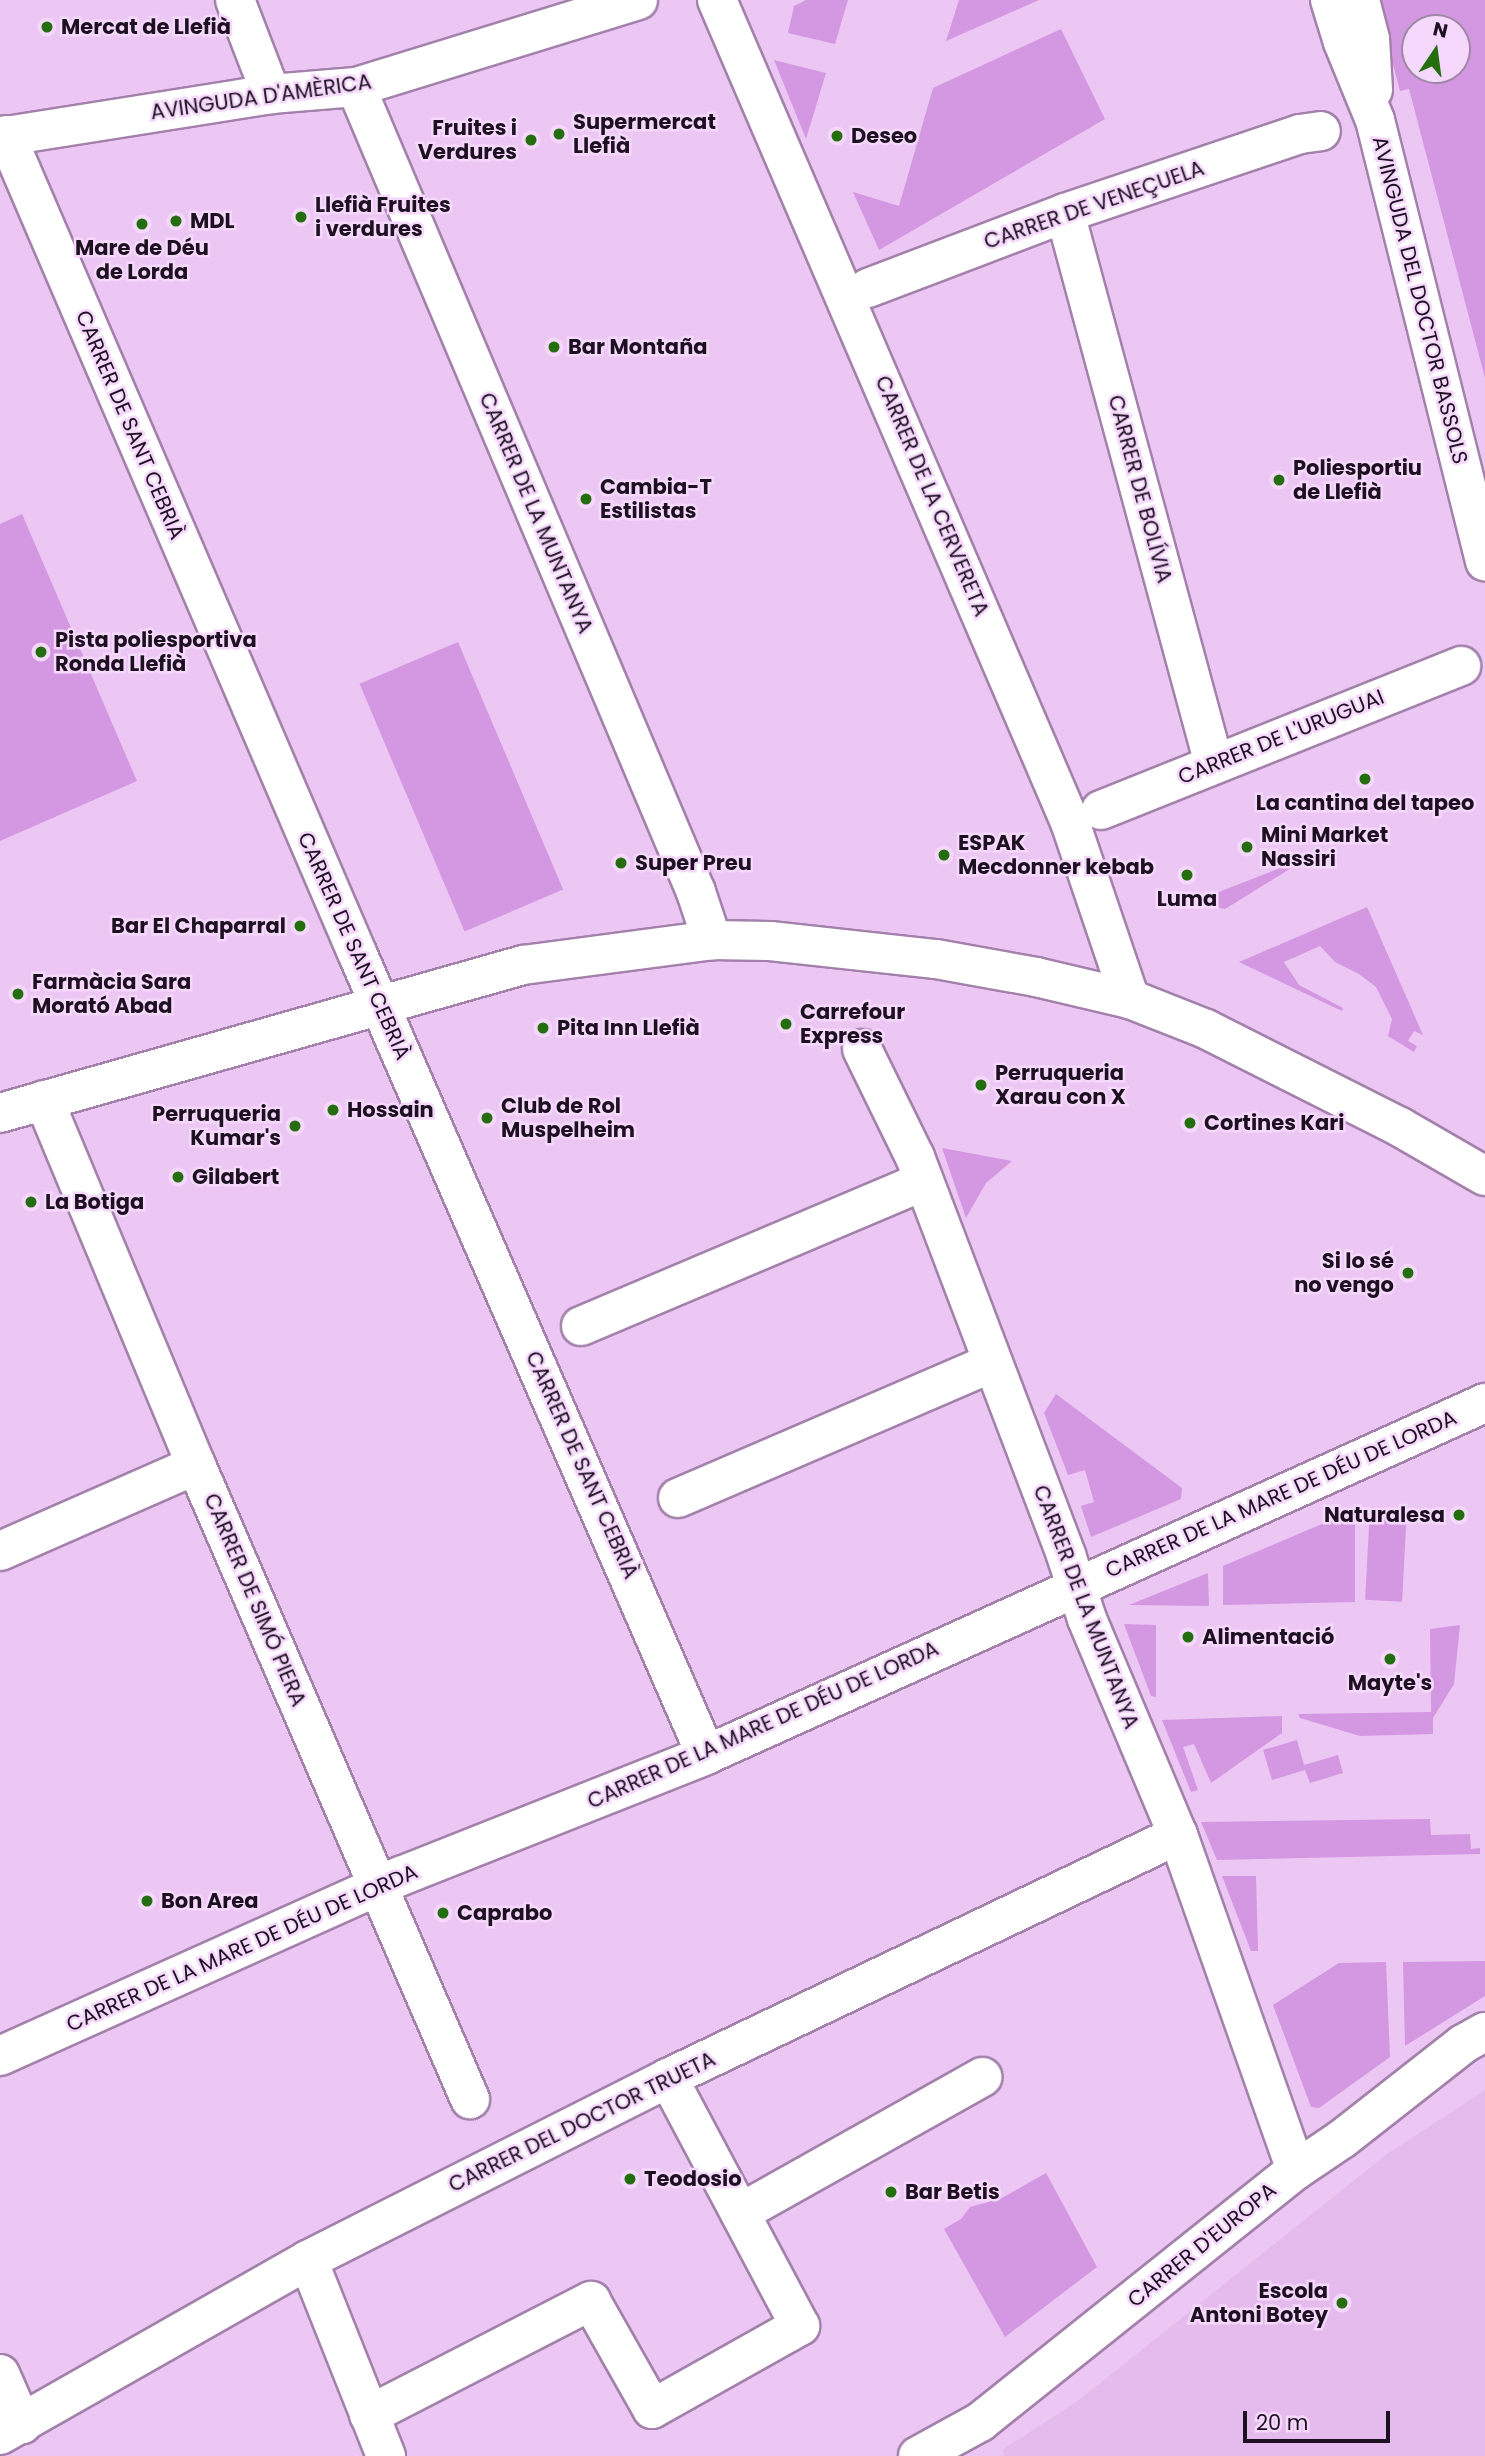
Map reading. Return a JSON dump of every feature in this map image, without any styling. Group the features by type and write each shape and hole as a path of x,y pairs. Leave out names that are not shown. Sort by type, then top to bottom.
{"street":[{"path":"235,0 271,94"},
{"name":"AVINGUDA D'AMÈRICA","path":"3,136 271,94 356,87 638,0"},
{"name":"CARRER DE LA CERVERETA","path":"718,0 1070,822 1130,999"},
{"name":"AVINGUDA DEL DOCTOR BASSOLS","path":"1330,0 1343,42 1375,120 1485,561"},
{"name":"AVINGUDA DEL DOCTOR BASSOLS","path":"1360,0 1370,39 1375,120"},
{"name":"CARRER DE LA MUNTANYA","path":"356,87 696,892 712,940"},
{"name":"CARRER DE VENEÇUELA","path":"868,288 1065,213 1300,134 1321,131"},
{"name":"CARRER DE SANT CEBRIÀ","path":"3,136 706,1755"},
{"name":"CARRER DE BOLÍVIA","path":"1065,213 1214,764"},
{"name":"CARRER DE L'URUGUAI","path":"1101,810 1461,666"},
{"path":"0,1113 523,965 712,940 770,941 891,953 1036,977 1130,999 1206,1029 1400,1127 1485,1176"},
{"name":"CARRER DE LA MUNTANYA","path":"862,1049 920,1169 1087,1619 1178,1835 1296,2170"},
{"name":"CARRER DE SIMÓ PIERA","path":"44,1100 197,1465 470,2099"},
{"path":"581,1326 920,1169"},
{"path":"678,1498 992,1363"},
{"name":"CARRER DE LA MARE DE DÉU DE LORDA","path":"0,2056 379,1886 706,1755 1485,1403"},
{"path":"0,1551 197,1465"},
{"name":"CARRER DEL DOCTOR TRUETA","path":"11,2429 308,2260 668,2078 1178,1835"},
{"name":"CARRER D'EUROPA","path":"918,2456 980,2422 1296,2170 1342,2139 1464,2044 1485,2032"},
{"path":"740,2213 982,2077"},
{"path":"369,2415 591,2301 652,2409 800,2326 668,2078"},
{"path":"308,2260 386,2456"},
{"path":"0,2374 11,2429"}],"shaded area":[{"path":"806,0 848,0 835,44 788,33 794,6"},
{"path":"959,0 1039,0 946,41"},
{"path":"1376,0 1485,0 1485,378 1409,89 1400,91"},
{"path":"1061,29 1105,119 879,250 853,192 899,206 933,88"},
{"path":"774,60 826,73 806,139"},
{"name":"Pista poliesportiva Ronda Llefià","path":"22,514 137,781 0,841 0,524"},
{"path":"458,642 563,890 465,931 360,684"},
{"path":"1311,856 1225,909 1193,902"},
{"path":"1367,907 1423,1035 1414,1031 1408,1041 1417,1046 1414,1052 1388,1036 1392,1019 1376,987 1359,974 1335,962 1320,946 1284,962 1299,985 1343,1008 1342,1011 1239,962"},
{"path":"942,1148 1012,1161 986,1183 966,1218"},
{"path":"1056,1394 1182,1488 1181,1499 1091,1537 1081,1506 1094,1502 1085,1470 1068,1475 1044,1413"},
{"path":"1370,1507 1407,1509 1402,1602 1365,1600"},
{"path":"1355,1510 1355,1602 1223,1605 1223,1566"},
{"path":"1208,1573 1209,1606 1129,1605"},
{"path":"1124,1624 1156,1625 1156,1697 1151,1696"},
{"path":"1460,1625 1454,1684 1433,1718 1433,1734 1360,1736 1300,1718 1298,1714 1431,1712 1430,1629"},
{"path":"1282,1716 1282,1733 1211,1783 1194,1744 1183,1747 1198,1790 1191,1792 1162,1720"},
{"path":"1297,1740 1304,1765 1338,1755 1343,1773 1310,1783 1305,1770 1272,1780 1263,1750"},
{"path":"1430,1819 1431,1835 1470,1834 1471,1849 1480,1848 1480,1854 1217,1860 1201,1822"},
{"path":"1222,1876 1256,1876 1258,1951 1251,1951"},
{"path":"1485,1961 1485,1996 1405,2046 1403,1962"},
{"path":"1386,1962 1390,2057 1319,2108 1311,2107 1273,2005 1339,1963"},
{"name":"Escola Antoni Botey","path":"1485,2090 1485,2456 1004,2456 1002,2450 1079,2400 1387,2154"},
{"path":"1046,2173 1097,2267 1005,2337 944,2229 961,2219 970,2207 1002,2198"}],"place":[{"name":"Mercat de Llefià","path":"47,27"},
{"name":"Supermercat Llefià","path":"559,134"},
{"name":"Deseo","path":"837,136"},
{"name":"Fruites i Verdures","path":"531,140"},
{"name":"Llefià Fruites i verdures","path":"301,217"},
{"name":"MDL","path":"176,221"},
{"name":"Mare de Déu de Lorda","path":"142,224"},
{"name":"Bar Montaña","path":"554,347"},
{"name":"Poliesportiu de Llefià","path":"1279,480"},
{"name":"Cambia-T Estilistas","path":"586,499"},
{"name":"Pista poliesportiva Ronda Llefià","path":"41,652"},
{"name":"La cantina del tapeo","path":"1365,779"},
{"name":"Mini Market Nassiri","path":"1247,847"},
{"name":"ESPAK Mecdonner kebab","path":"944,855"},
{"name":"Super Preu","path":"621,863"},
{"name":"Luma","path":"1187,875"},
{"name":"Bar El Chaparral","path":"300,926"},
{"name":"Farmàcia Sara Morató Abad","path":"18,994"},
{"name":"Carrefour Express","path":"786,1024"},
{"name":"Pita Inn Llefià","path":"543,1028"},
{"name":"Perruqueria Xarau con X","path":"981,1085"},
{"name":"Hossain","path":"333,1110"},
{"name":"Club de Rol Muspelheim","path":"487,1118"},
{"name":"Cortines Kari","path":"1190,1123"},
{"name":"Perruqueria Kumar's","path":"295,1126"},
{"name":"Gilabert","path":"178,1177"},
{"name":"La Botiga","path":"31,1202"},
{"name":"Si lo sé no vengo","path":"1408,1273"},
{"name":"Naturalesa","path":"1459,1515"},
{"name":"Alimentació","path":"1188,1637"},
{"name":"Mayte's","path":"1390,1659"},
{"name":"Bon Area","path":"147,1901"},
{"name":"Caprabo","path":"443,1913"},
{"name":"Teodosio","path":"630,2179"},
{"name":"Bar Betis","path":"891,2192"},
{"name":"Escola Antoni Botey","path":"1342,2303"}]}
